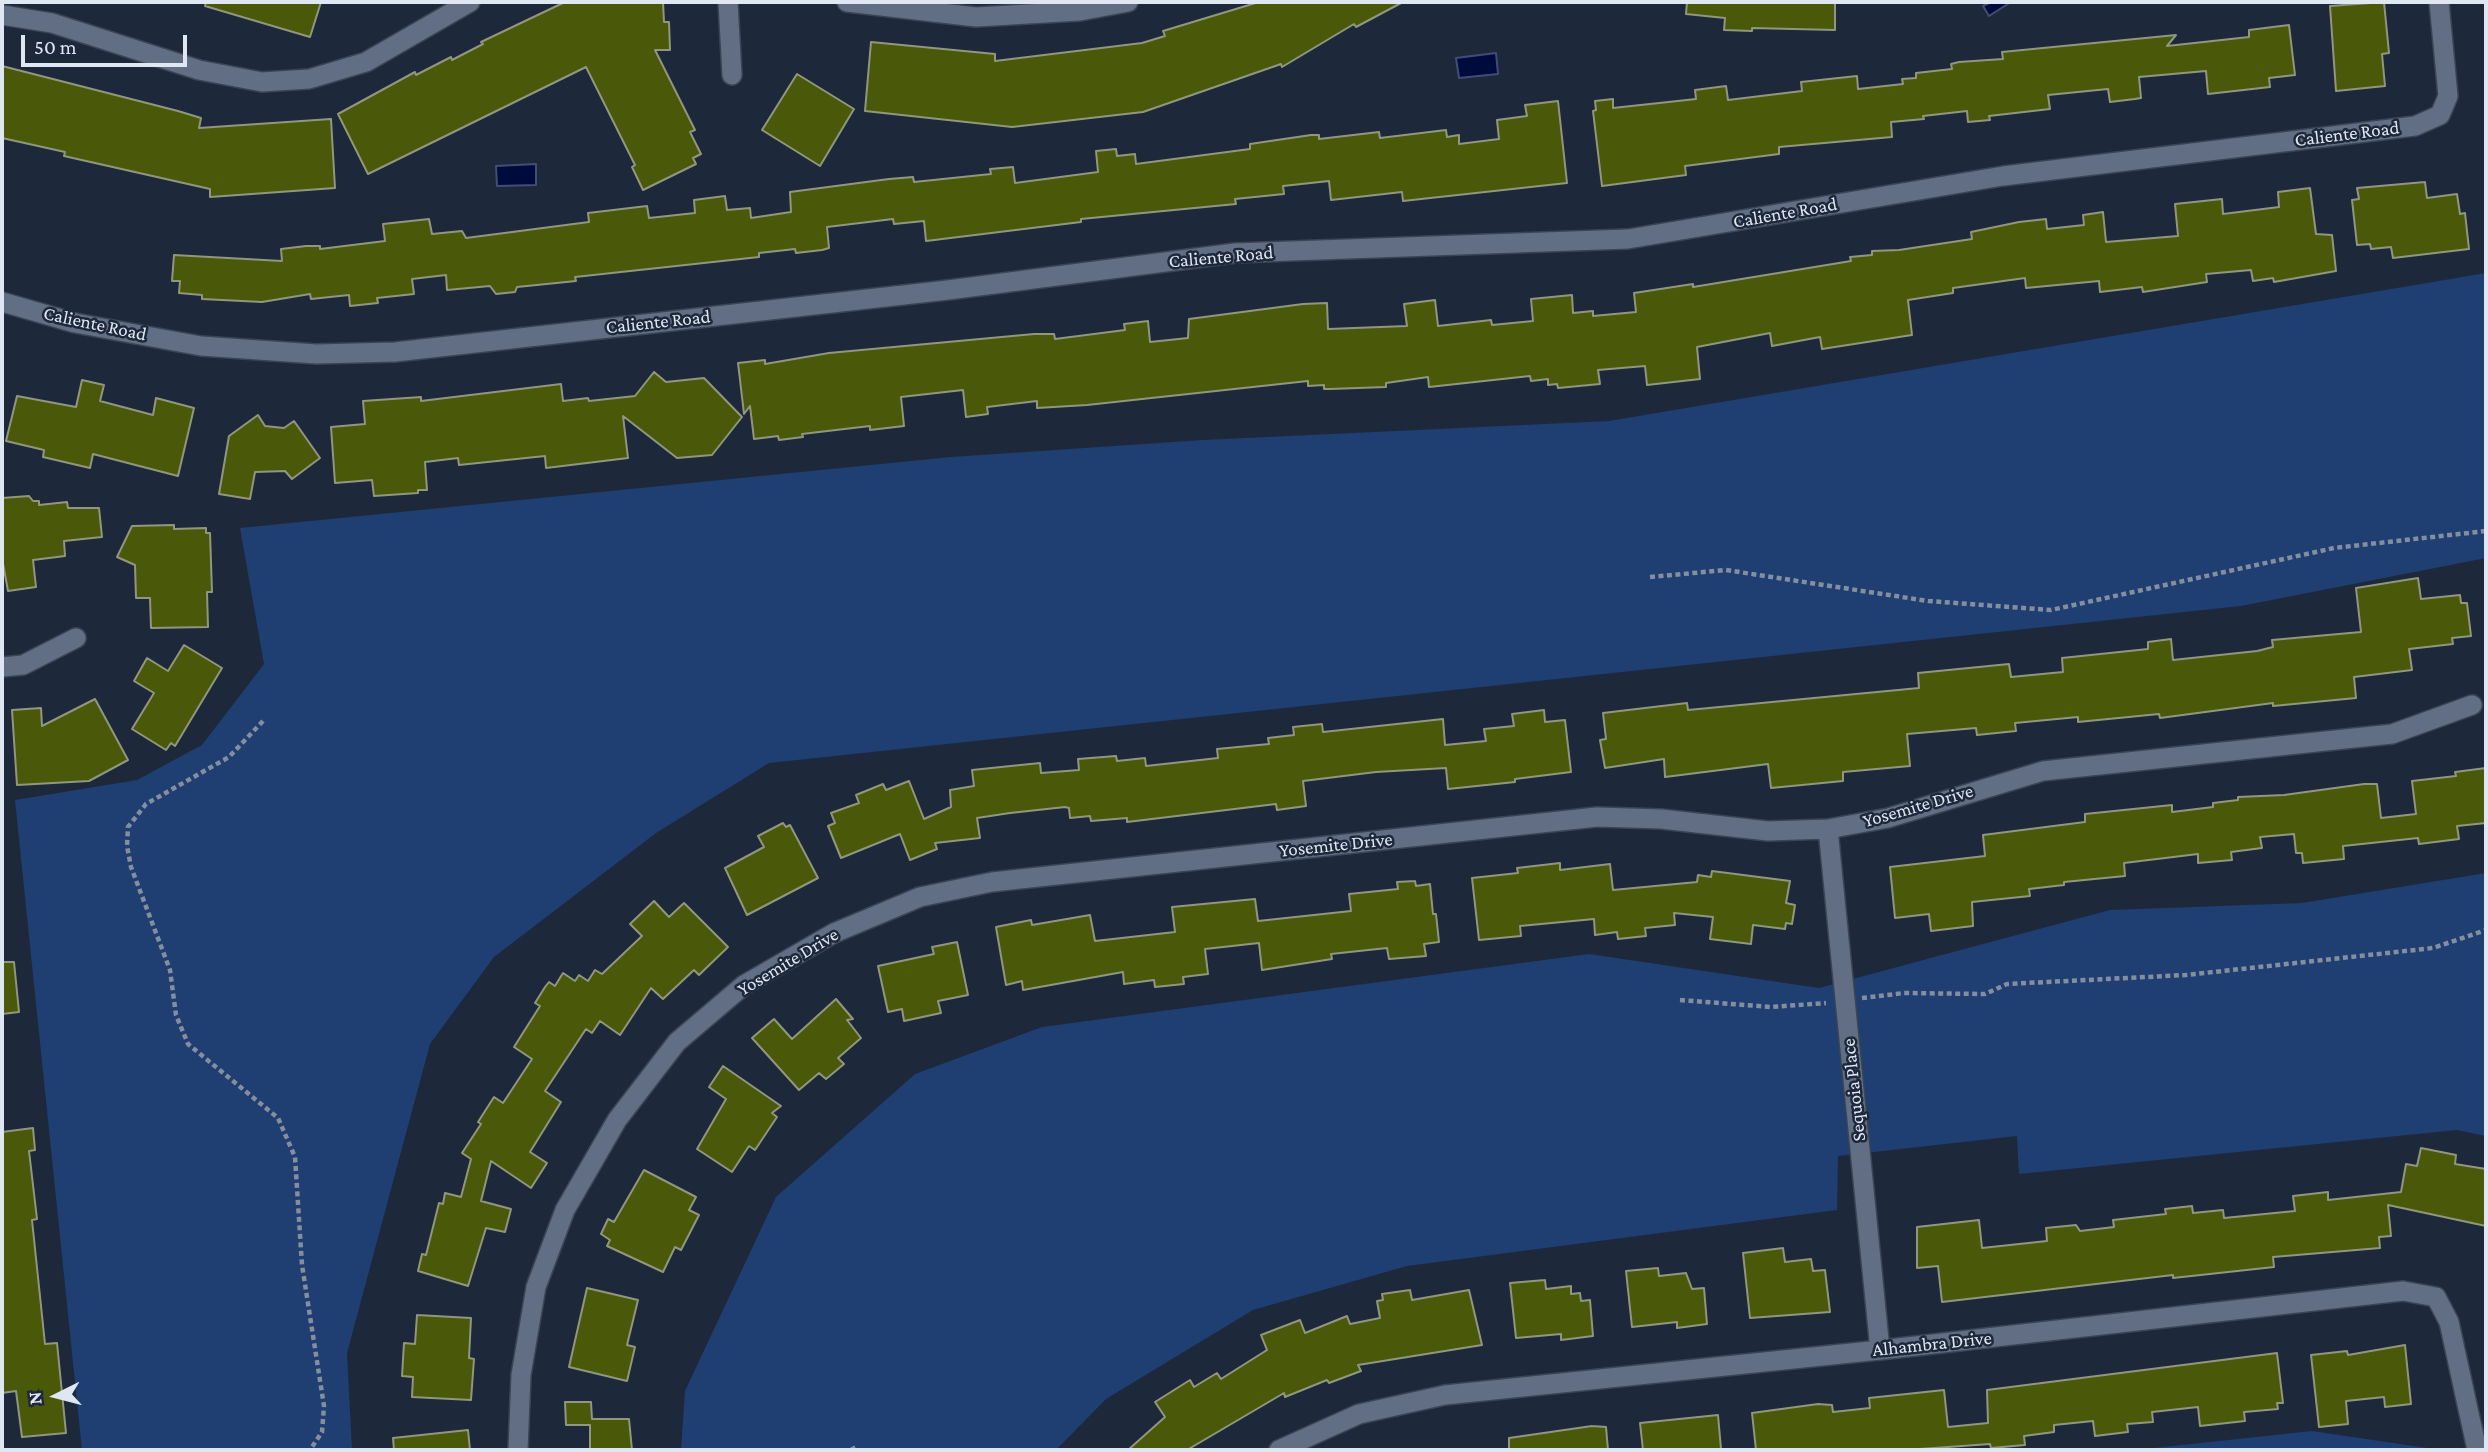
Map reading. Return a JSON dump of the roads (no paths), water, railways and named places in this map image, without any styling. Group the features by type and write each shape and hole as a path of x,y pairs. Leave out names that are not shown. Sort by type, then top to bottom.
{"street":[{"path":"2,15 52,23 200,71 262,82 309,79 366,62 470,2"},
{"path":"728,2 732,75"},
{"path":"847,2 976,18 1128,2"},
{"name":"Caliente Road","path":"2,302 75,323 201,345 316,354 395,352 948,290 1235,253 1628,239 2003,176 2415,126 2440,116 2448,96 2439,2"},
{"path":"2,667 23,665 76,638"},
{"name":"Yosemite Drive","path":"518,1450 521,1375 536,1287 565,1210 617,1120 677,1042 744,985 834,933 920,897 992,882 1583,818 1661,819 1768,831 1828,829 1888,818 2043,771 2392,734 2472,705"},
{"name":"Sequoia Place","path":"1828,829 1880,1350"},
{"name":"Alhambra Drive","path":"1279,1450 1359,1415 1445,1395 1880,1350 2403,1291 2436,1297 2449,1322 2477,1450"}]}
